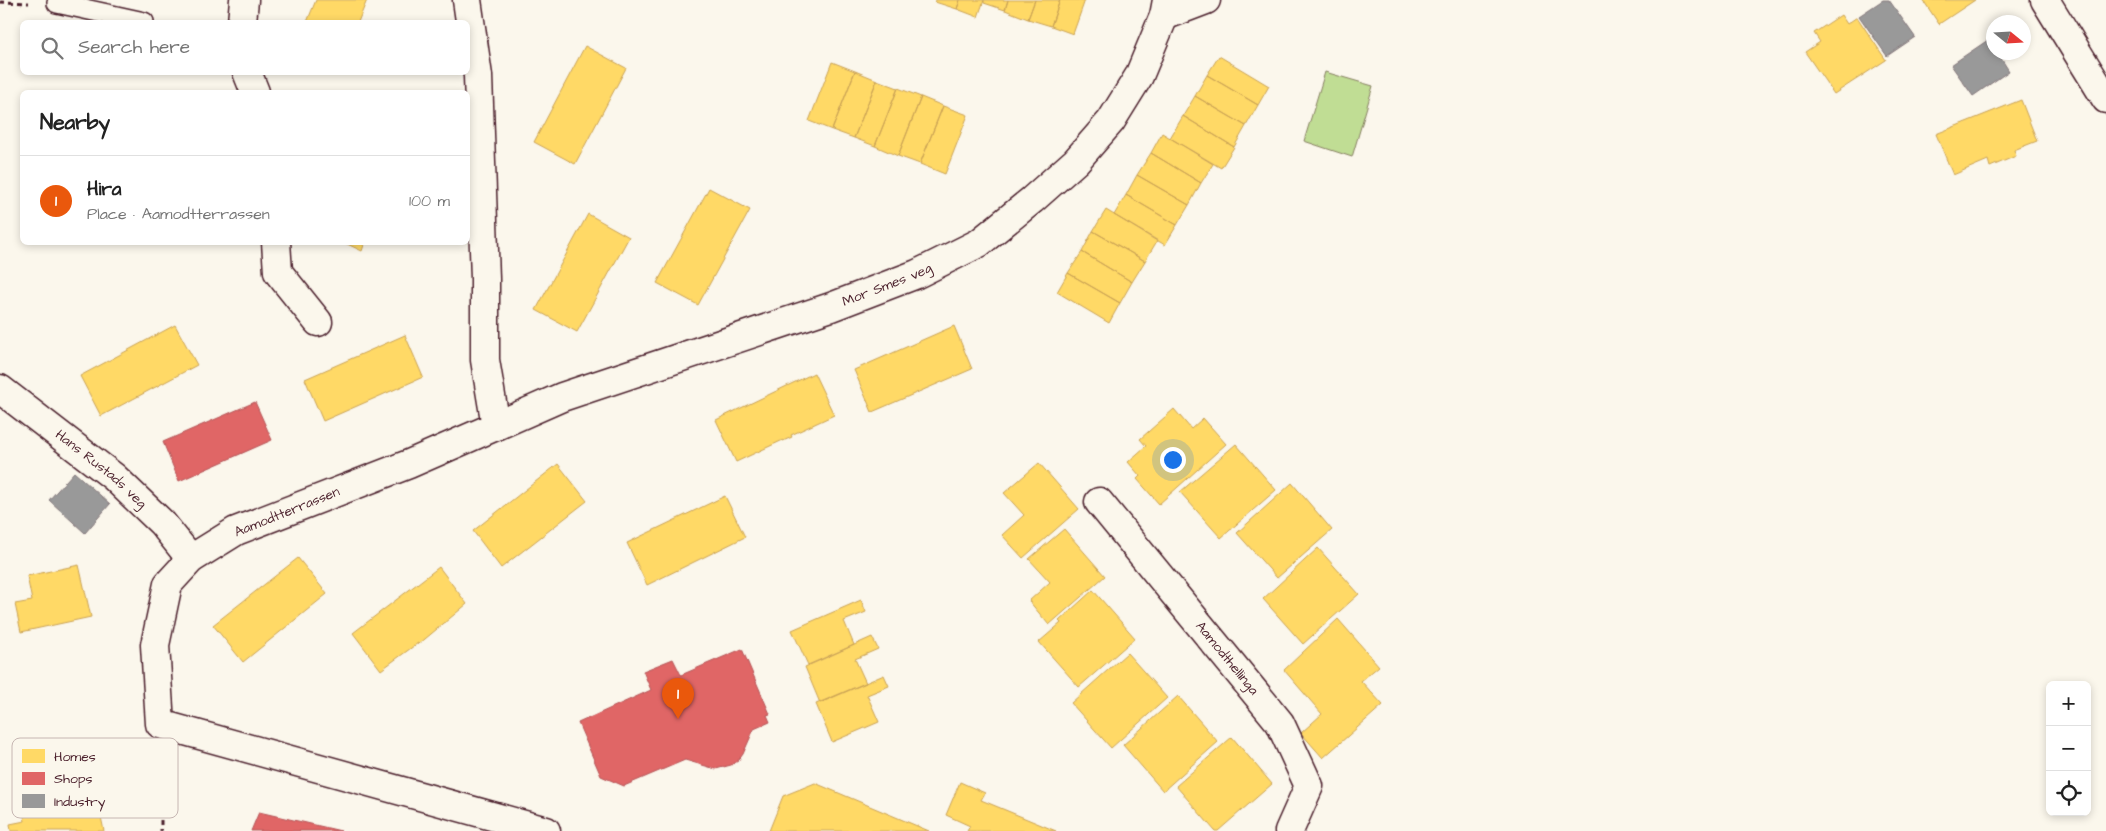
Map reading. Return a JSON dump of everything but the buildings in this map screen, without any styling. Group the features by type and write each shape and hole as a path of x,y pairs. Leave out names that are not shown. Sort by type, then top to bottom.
{"street":[{"path":"242,20 244,0"},
{"path":"467,0 470,20"},
{"path":"1166,8 1206,0"},
{"path":"2045,0 2106,99"},
{"name":"Mor Smes veg","path":"496,426 562,397 831,307 917,274 979,243 1076,161 1112,121 1139,76 1166,8"},
{"path":"470,21 478,76 485,279 485,360 496,426"},
{"path":"248,75 254,90"},
{"path":"276,245 278,272 318,322"},
{"name":"Hans Rustads veg","path":"0,389 114,477 162,523 191,559"},
{"name":"Aamodtterrassen","path":"160,724 155,645 168,584 191,559 236,531 409,464 496,426"},
{"name":"Aamodthellinga","path":"1099,502 1280,723 1308,786 1289,831"},
{"path":"160,724 546,831"}],"lane":[{"path":"57,3 135,20"}],"path":[{"path":"160,724 160,738"},
{"path":"161,818 161,831"}],"green space":[{"path":"1325,72 1373,86 1352,157 1304,141"}],"place":[{"name":"Hira","path":"678,719"}]}
